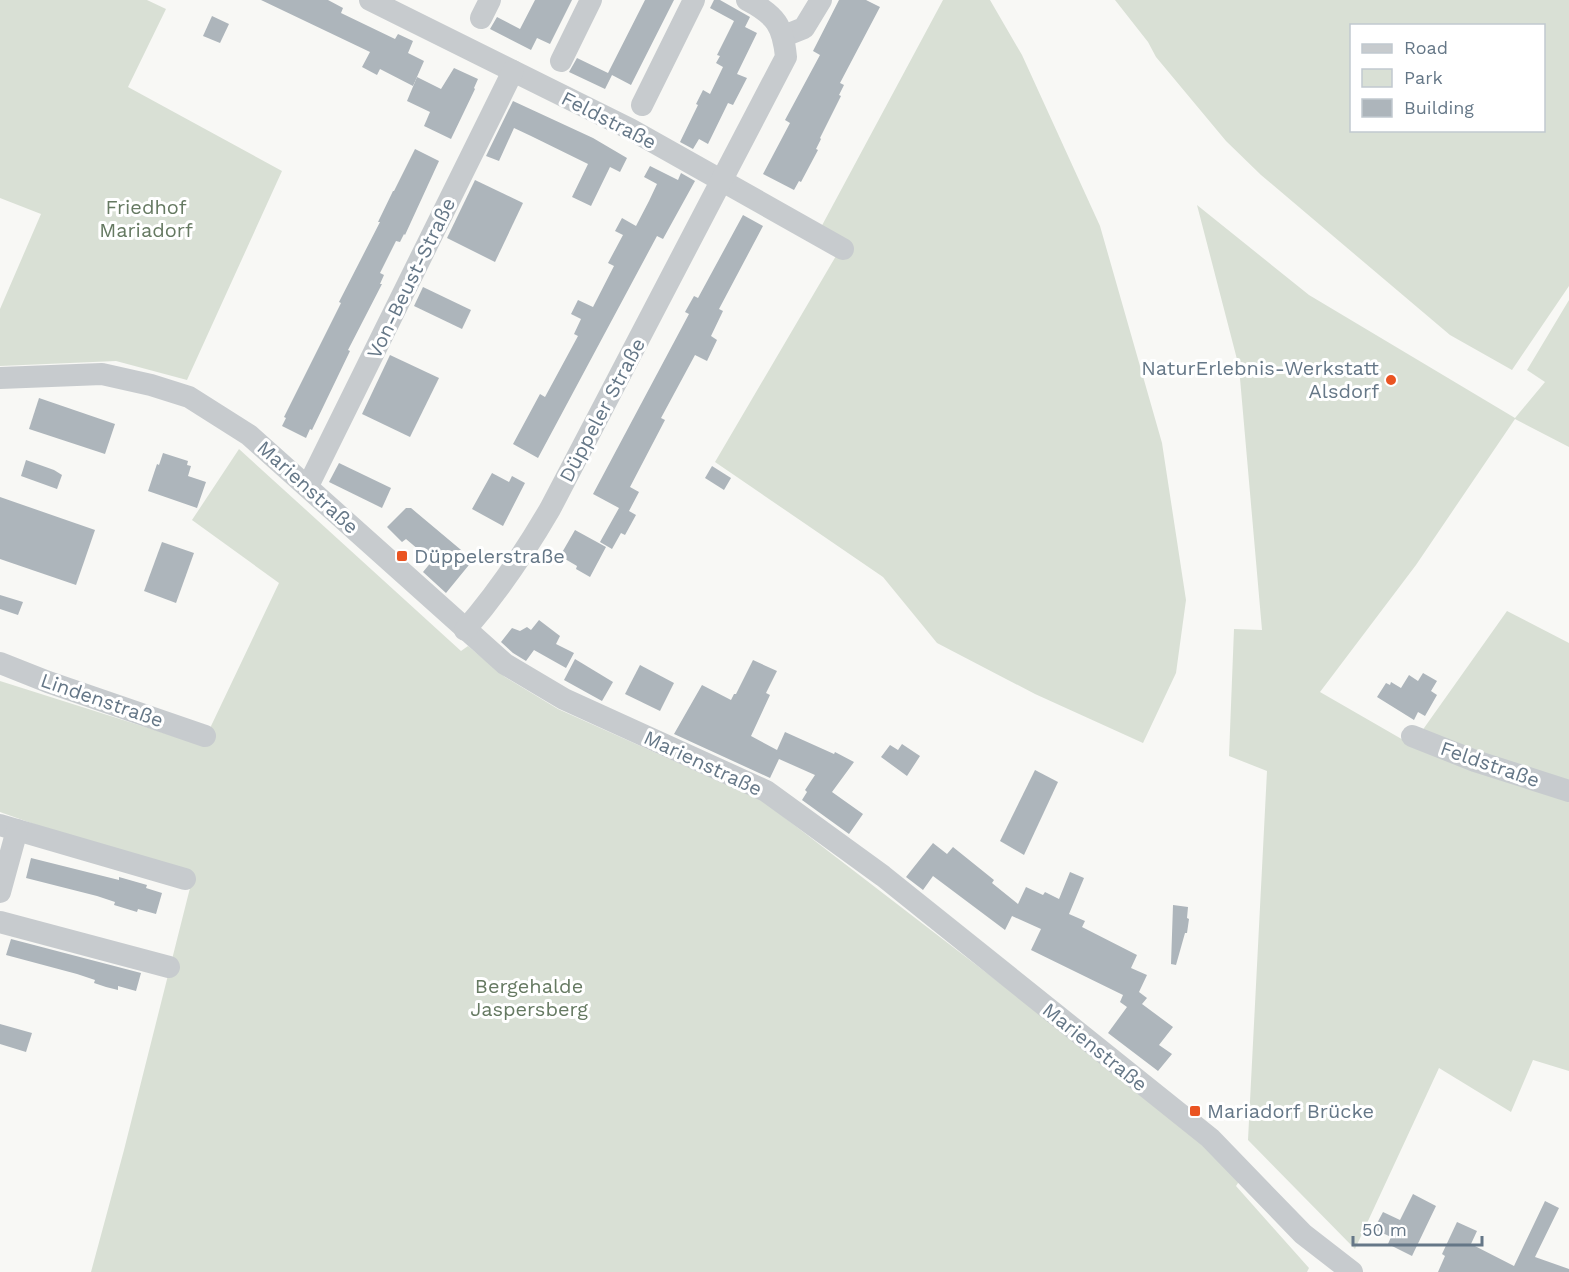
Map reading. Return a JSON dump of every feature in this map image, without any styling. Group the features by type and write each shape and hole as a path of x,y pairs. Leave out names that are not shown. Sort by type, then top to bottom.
{"street":[{"name":"Feldstraße","path":"370,0 630,129 843,249"},
{"path":"561,61 591,0"},
{"path":"642,105 694,0"},
{"path":"747,0 761,7 778,23 784,36 804,28 821,0"},
{"name":"Düppeler Straße","path":"465,630 500,588 550,509 786,57 784,36"},
{"name":"Von-Beust-Straße","path":"308,486 513,71"},
{"name":"Marienstraße","path":"0,378 102,374 151,385 189,397 249,435 505,664 564,699 766,791 883,876 1210,1138 1302,1233 1352,1272"},
{"name":"Lindenstraße","path":"0,663 205,736"},
{"name":"Feldstraße","path":"1412,736 1475,762 1569,791"},
{"path":"0,892 9,828 185,879"},
{"path":"0,922 169,967"}],"green space":[{"name":"Friedhof Mariadorf","path":"0,0 147,0 166,9 128,87 282,171 187,380 116,361 0,366 0,309 41,214 0,198"},
{"path":"943,0 990,0 1022,55 1100,226 1162,443 1186,600 1176,673 1143,743 1035,694 937,643 883,577 715,462 843,244 819,231"},
{"path":"1115,0 1569,0 1569,286 1512,370 1450,335 1261,175 1226,141 1156,57 1148,42"},
{"path":"1197,205 1309,295 1515,418 1545,382 1527,370 1569,300 1569,447 1515,419 1416,565 1320,692 1412,745 1507,611 1569,643 1569,1071 1533,1060 1511,1112 1439,1068 1355,1249 1248,1140 1267,771 1229,756 1234,629 1262,630 1239,367"},
{"name":"Bergehalde Jaspersberg","path":"239,449 461,651 468,646 505,677 558,709 763,801 1048,1020 1242,1177 1236,1186 1309,1268 1307,1272 91,1272 192,880 0,812 0,681 202,745 279,583 192,520"}],"building":[{"path":"261,0 328,0 343,8 341,13 395,39 398,34 413,41 408,53 424,61 413,86 380,69 377,75 362,67 370,52"},
{"path":"535,0 572,0 550,44 537,38 531,50 490,29 497,17 520,29"},
{"path":"645,0 674,0 631,85 612,75 605,89 569,72 577,58 608,73"},
{"path":"714,0 720,0 750,17 745,27 757,33 737,74 747,78 733,105 728,103 708,144 699,139 693,149 680,142 703,90 710,94 723,67 716,63 720,56 717,55 734,21 710,8"},
{"path":"839,0 866,0 880,7 840,83 844,85 839,95 841,96 820,138 816,149 818,150 801,182 799,181 794,190 763,174 790,123 785,120 820,55 813,51"},
{"path":"212,16 229,24 220,43 203,36"},
{"path":"454,68 478,79 451,139 424,126 430,112 407,101 417,77 441,89"},
{"path":"513,101 593,138 627,158 620,172 610,167 591,206 572,197 588,164 531,136 514,128 499,161 486,156"},
{"path":"415,149 439,161 405,235 400,242 396,241 380,273 384,275 380,284 382,284 348,350 350,351 312,430 310,429 306,438 282,426 286,418 284,417"},
{"path":"650,166 678,180 681,173 695,181 663,239 657,236 538,458 513,444 540,394 545,397 578,336 574,334 581,319 571,314 578,300 593,307 614,266 608,263 623,235 615,231 622,218 636,226 649,201 657,184 644,177"},
{"path":"475,180 523,203 495,262 447,238"},
{"path":"743,215 763,226 719,309 723,311 711,336 717,340 707,361 695,355 661,418 665,420 630,487 639,492 629,511 636,515 625,535 621,533 612,549 600,542 619,508 593,494 689,314 685,312 694,296 698,298"},
{"path":"423,287 471,310 462,329 414,306"},
{"path":"390,355 439,378 410,437 362,414"},
{"path":"39,398 115,424 105,454 29,429"},
{"path":"163,453 188,461 187,465 191,466 188,476 206,482 197,508 148,491"},
{"path":"26,460 62,475 57,489 21,476"},
{"path":"339,463 391,488 382,508 329,482"},
{"path":"712,466 731,478 724,490 705,478"},
{"path":"492,473 509,482 512,476 525,483 503,526 472,509"},
{"path":"0,497 95,530 76,585 0,559"},
{"path":"406,508 411,508 473,560 446,593 423,572 432,561 406,539 402,542 387,527"},
{"path":"575,530 606,547 590,577 560,556"},
{"path":"162,542 194,553 176,603 144,591"},
{"path":"0,595 23,602 18,615 0,609"},
{"path":"539,620 560,636 556,644 574,653 566,668 534,650 526,661 501,642 512,628 520,631 527,627 531,630"},
{"path":"575,659 613,682 602,701 564,680"},
{"path":"753,660 777,671 766,693 770,695 751,736 777,750 785,732 854,762 832,792 863,814 849,834 802,800 807,792 805,790 815,775 779,759 770,778 674,734 702,685 731,700"},
{"path":"640,665 674,683 660,711 625,694"},
{"path":"1423,673 1437,681 1431,691 1437,695 1425,716 1418,712 1414,720 1377,697 1386,683 1390,685 1391,682 1401,688 1409,675 1418,681"},
{"path":"902,744 920,756 907,776 881,757 890,745 898,750"},
{"path":"1035,770 1058,782 1024,855 1000,841"},
{"path":"933,843 947,854 953,847 994,880 992,883 1018,904 1026,887 1059,899 1070,872 1084,878 1069,914 1085,921 1082,927 1137,955 1131,968 1147,975 1139,992 1147,998 1142,1004 1173,1027 1159,1045 1172,1054 1158,1071 1108,1033 1127,1007 1120,1002 1123,995 1031,950 1041,929 1012,916 1005,930 933,876 923,890 906,877"},
{"path":"31,858 147,885 146,888 162,893 156,914 138,909 137,912 114,905 115,902 97,896 26,878"},
{"path":"1173,905 1188,907 1187,918 1189,919 1187,933 1185,933 1176,965 1171,964"},
{"path":"11,939 141,973 136,991 118,986 118,990 106,987 94,983 95,980 77,974 6,955"},
{"path":"0,1024 32,1033 26,1052 0,1044"},
{"path":"1413,1194 1436,1206 1412,1256 1388,1244 1391,1237 1374,1229 1383,1212 1400,1220"},
{"path":"1545,1201 1559,1208 1535,1257 1569,1269 1569,1272 1438,1272 1445,1256 1442,1254 1457,1222 1477,1231 1471,1244 1514,1266"}],"place":[{"name":"NaturErlebnis-Werkstatt Alsdorf","path":"1391,380"},
{"name":"Düppelerstraße","path":"402,556"},
{"name":"Mariadorf Brücke","path":"1195,1111"}]}
